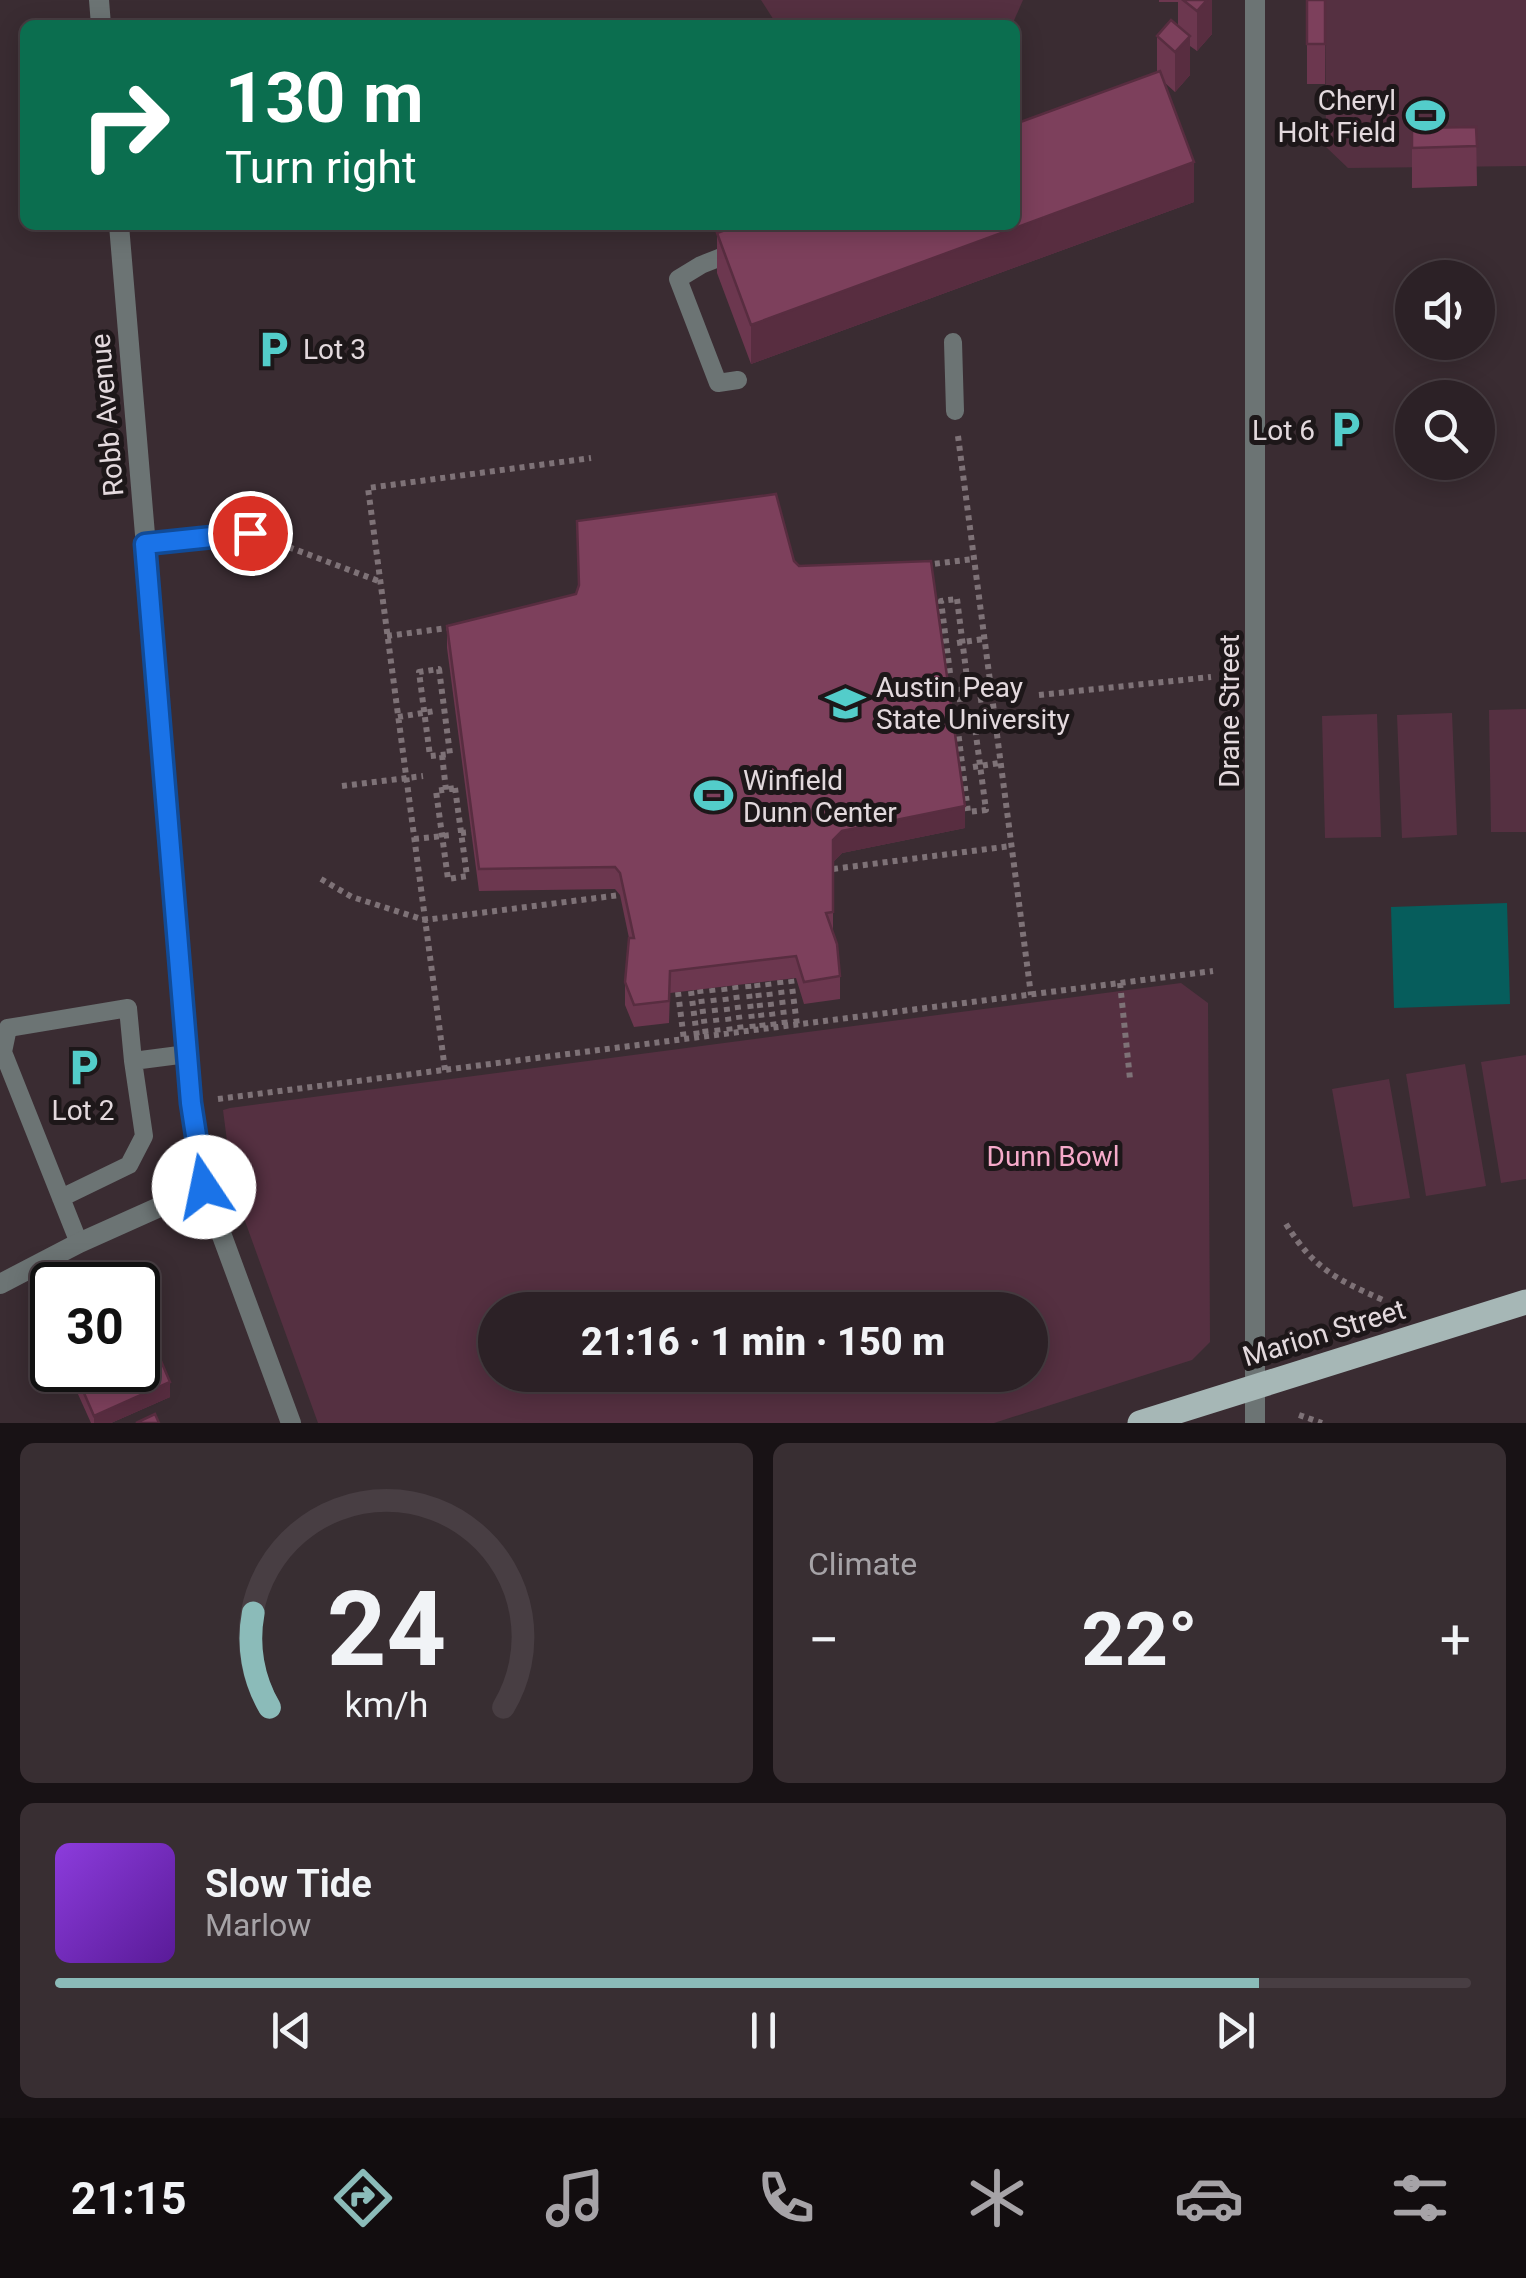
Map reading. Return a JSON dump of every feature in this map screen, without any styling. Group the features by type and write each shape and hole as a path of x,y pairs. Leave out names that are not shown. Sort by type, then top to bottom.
{"main road":[{"name":"Marion Street","path":"1140,1423 1526,1302"}],"street":[{"name":"Drane Street","path":"1255,0 1255,1423"},
{"name":"Robb Avenue","path":"118,230 191,1103 204,1187 290,1423"},
{"path":"0,1284 79,1243 204,1187"}],"lane":[{"path":"738,380 718,383 678,279 701,265 752,245"},
{"path":"953,342 955,412"},
{"path":"145,544 250,533"},
{"path":"61,1198 129,1166 144,1136 128,1008 8,1028 3,1052 61,1198 79,1243"},
{"path":"133,1062 187,1054"}],"path":[{"path":"955,412 1031,995"},
{"path":"445,1070 368,488 591,458"},
{"path":"250,533 381,582"},
{"path":"920,566 973,559"},
{"path":"957,599 959,642 968,686 952,688 940,601 957,599"},
{"path":"387,636 464,626"},
{"path":"959,642 984,639"},
{"path":"439,669 440,711 450,754 430,756 419,672 439,669"},
{"path":"1038,695 1211,677"},
{"path":"958,687 963,722"},
{"path":"978,700 991,698"},
{"path":"398,716 455,710"},
{"path":"974,720 976,766 986,810 968,812 956,723 974,720"},
{"path":"442,755 446,790"},
{"path":"976,766 1000,763"},
{"path":"342,786 423,776"},
{"path":"456,788 457,834 467,876 448,879 436,791 446,790 456,788"},
{"path":"414,839 471,832"},
{"path":"833,869 1011,846"},
{"path":"321,880 352,897 425,920 620,895"},
{"path":"191,1103 1213,971"},
{"path":"791,979 797,1024"},
{"path":"780,980 785,1026"},
{"path":"768,982 774,1028"},
{"path":"757,983 763,1029"},
{"path":"1120,983 1130,1079"},
{"path":"748,984 753,1030"},
{"path":"735,985 741,1032"},
{"path":"724,987 730,1033"},
{"path":"712,988 718,1035"},
{"path":"700,990 702,1037"},
{"path":"691,991 702,1037"},
{"path":"678,992 684,1040"},
{"path":"1286,1224 1304,1253 1322,1268 1383,1300"},
{"path":"1300,1415 1322,1423"}],"green space":[{"path":"761,0 1023,0 1014,20 774,20"},
{"name":"Cheryl Holt Field","path":"1325,0 1526,0 1526,166 1348,168 1326,147"},
{"path":"1526,709 1526,832 1491,832 1489,710"},
{"path":"1452,713 1457,835 1402,838 1397,715"},
{"path":"1377,714 1381,837 1325,838 1322,716"},
{"name":"Dunn Bowl","path":"1181,983 1208,1003 1210,1342 1192,1360 994,1423 318,1423 233,1188 223,1110"},
{"path":"1526,1055 1526,1179 1501,1183 1481,1062"},
{"path":"1465,1064 1486,1186 1426,1196 1406,1074"},
{"path":"1389,1079 1410,1198 1353,1207 1332,1089"}],"water":[{"path":"1507,903 1510,1004 1394,1008 1391,907"}],"building":[{"path":"1183,0 1207,0 1197,11"},
{"path":"1307,0 1325,0 1325,44 1307,44"},
{"path":"1171,20 1190,36 1175,52 1157,36"},
{"path":"1160,71 1194,162 1020,226 1020,122"},
{"path":"1476,127 1477,146 1412,148 1412,128"},
{"path":"725,230 1009,230 751,325 717,233"},
{"name":"Winfield Dunn Center","path":"776,494 794,561 799,566 931,561 965,806 842,831 833,840 833,912 826,913 837,944 840,976 804,982 796,956 670,971 669,1001 634,1005 625,982 629,938 634,938 620,873 615,867 479,869 447,626 576,594 577,521"},
{"path":"160,1359 170,1382 160,1386"},
{"path":"84,1392 148,1392 94,1416"},
{"path":"155,1414 159,1423 136,1423"}],"place":[{"name":"Cheryl Holt Field","path":"1426,116"},
{"name":"Lot 3","path":"273,349"},
{"name":"Lot 6","path":"1345,430"},
{"name":"Austin Peay State University","path":"846,703"},
{"name":"Winfield Dunn Center","path":"713,796"},
{"name":"Lot 2","path":"83,1067"}],"route":[{"path":"204,1187 191,1103 145,544 250,533"}]}
